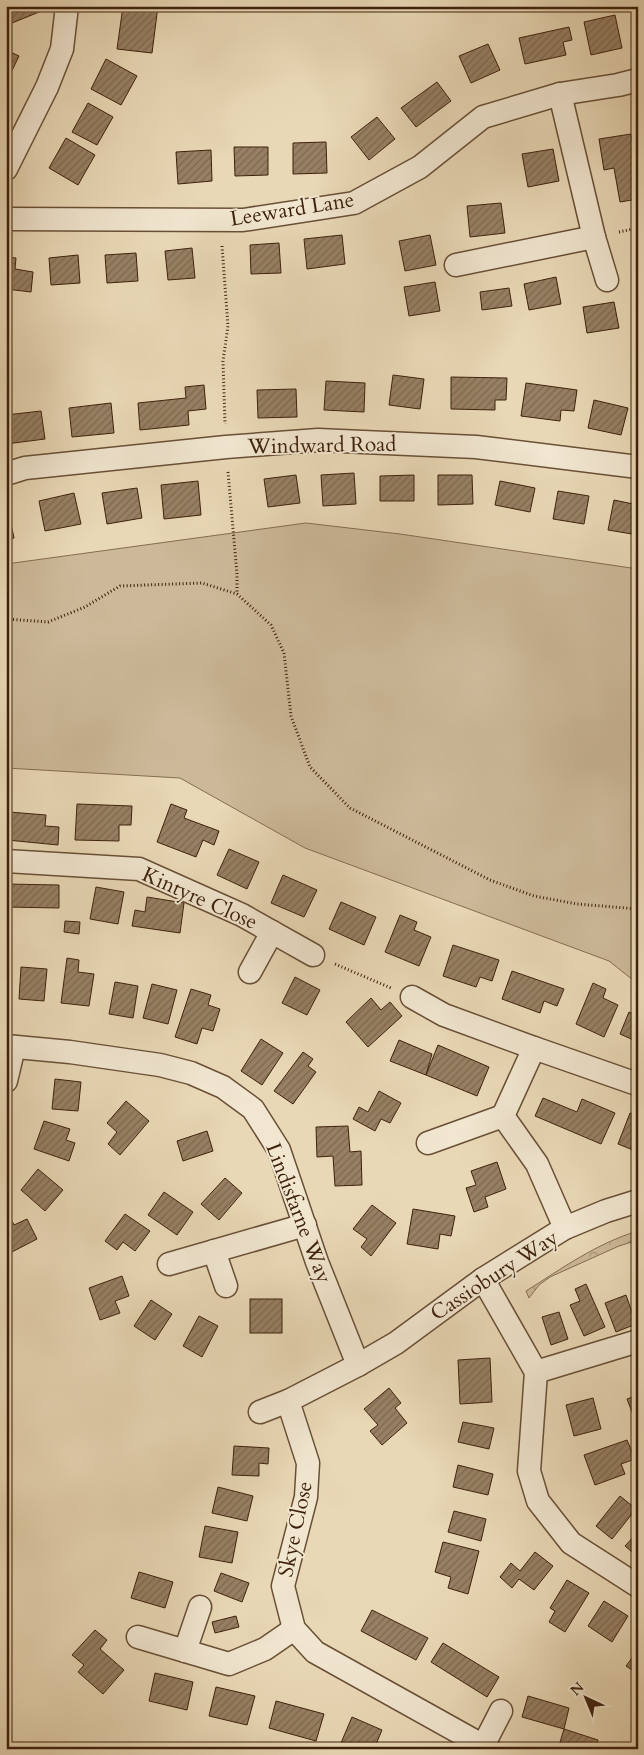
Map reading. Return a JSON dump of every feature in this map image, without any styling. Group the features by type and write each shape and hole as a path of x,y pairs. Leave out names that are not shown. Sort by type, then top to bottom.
{"street":[{"path":"6,169 47,87 62,49 68,6"},
{"name":"Leeward Lane","path":"6,219 243,220 354,203 420,167 483,117 560,94 638,80"},
{"path":"560,94 594,237 607,280"},
{"path":"456,264 594,237"},
{"name":"Windward Road","path":"6,474 25,468 226,447 318,440 476,447 638,467"},
{"name":"Kintyre Close","path":"6,861 140,869 242,915 313,955"},
{"name":"Kintyre Close","path":"250,972 272,932"},
{"path":"412,997 444,1015 634,1083"},
{"path":"6,1081 10,1047"},
{"name":"Lindisfarne Way","path":"10,1047 70,1052 160,1065 191,1073 223,1088 253,1110 279,1150 304,1225 358,1365"},
{"path":"428,1143 503,1116 534,1048"},
{"path":"503,1116 537,1164 565,1228"},
{"name":"Cassiobury Way","path":"358,1365 396,1343 483,1278 565,1228 606,1211 638,1201"},
{"path":"169,1264 304,1225"},
{"path":"214,1251 226,1286"},
{"path":"483,1278 536,1372 529,1471 538,1501 570,1544 638,1586"},
{"path":"536,1372 638,1341"},
{"path":"260,1412 288,1402 358,1365"},
{"name":"Skye Close","path":"288,1402 308,1463 306,1497 283,1586 294,1629 315,1652 486,1748 501,1711"},
{"path":"185,1650 200,1607"},
{"path":"138,1637 229,1664 265,1649 294,1629"}],"path":[{"path":"220,220 228,326 223,361 226,447 237,574 236,594"},
{"path":"6,619 48,622 85,607 120,586 202,583 236,594 271,625 284,653 291,716 310,767 350,808 498,883 534,896 577,904 638,909"},
{"path":"313,955 412,997"}],"green space":[{"path":"306,523 400,534 638,569 638,984 609,961 305,848 180,778 6,768 6,564"},
{"path":"638,1231 638,1240 619,1246 550,1277 539,1285 529,1298 526,1291 566,1266 608,1242"}],"building":[{"path":"6,6 43,6 44,10 12,23"},
{"path":"123,6 158,6 152,53 117,49"},
{"path":"288,6 346,6 289,9"},
{"path":"615,15 622,48 591,55 584,22"},
{"path":"569,27 572,40 563,42 566,55 525,64 519,38"},
{"path":"488,44 500,70 471,83 459,56"},
{"path":"6,50 19,56 6,83"},
{"path":"106,59 137,76 121,105 91,89"},
{"path":"437,82 451,101 416,127 401,108"},
{"path":"88,103 113,117 97,145 72,132"},
{"path":"377,117 395,139 369,160 351,137"},
{"path":"631,134 636,163 638,163 638,199 620,202 614,168 604,170 599,139"},
{"path":"66,138 95,155 78,185 49,168"},
{"path":"326,142 327,173 293,174 293,143"},
{"path":"234,147 268,147 268,175 235,176"},
{"path":"553,149 559,181 528,187 522,154"},
{"path":"211,150 212,181 178,184 176,152"},
{"path":"501,203 505,233 470,237 467,206"},
{"path":"342,235 345,264 307,269 304,239"},
{"path":"430,235 436,265 405,271 399,241"},
{"path":"279,243 281,273 251,274 250,245"},
{"path":"192,248 195,278 168,280 165,251"},
{"path":"136,253 138,281 107,283 105,255"},
{"path":"78,255 80,283 51,285 49,258"},
{"path":"6,257 16,258 15,269 33,272 31,292 6,289"},
{"path":"556,277 561,304 529,310 524,284"},
{"path":"435,282 440,311 409,316 404,287"},
{"path":"509,288 512,306 482,310 480,292"},
{"path":"614,302 619,328 587,333 583,307"},
{"path":"393,375 424,379 420,409 389,405"},
{"path":"451,377 507,378 506,400 495,400 495,410 451,409"},
{"path":"326,381 365,383 364,412 324,410"},
{"path":"526,383 577,390 574,411 561,410 560,421 521,416"},
{"path":"204,385 206,409 188,411 189,425 140,430 138,403 186,398 185,387"},
{"path":"296,389 297,417 258,418 257,390"},
{"path":"594,400 628,408 621,435 588,428"},
{"path":"111,403 114,433 72,437 69,408"},
{"path":"41,411 45,439 6,444 6,415"},
{"path":"354,473 356,504 323,506 321,475"},
{"path":"296,475 300,503 268,507 264,479"},
{"path":"414,475 414,501 380,501 380,476"},
{"path":"438,475 472,475 473,504 438,505"},
{"path":"198,481 201,515 164,519 161,485"},
{"path":"500,481 535,488 530,512 495,505"},
{"path":"137,488 142,518 107,524 102,493"},
{"path":"558,491 589,496 584,524 553,519"},
{"path":"74,493 81,524 45,531 39,501"},
{"path":"614,500 638,505 638,535 608,530"},
{"path":"6,509 8,509 14,538 6,540"},
{"path":"77,804 132,806 131,825 119,825 119,841 75,840"},
{"path":"171,804 187,810 184,818 219,831 214,845 203,840 196,857 157,842"},
{"path":"9,812 46,815 45,826 59,827 58,845 7,840"},
{"path":"229,849 259,862 247,889 217,875"},
{"path":"283,875 317,890 304,917 271,903"},
{"path":"6,884 59,885 59,908 6,907"},
{"path":"96,887 124,892 118,924 90,919"},
{"path":"147,897 184,903 180,933 132,926 135,910 145,912"},
{"path":"341,902 376,917 364,945 329,929"},
{"path":"400,915 417,922 414,930 431,937 419,966 385,952"},
{"path":"65,921 80,922 79,934 64,932"},
{"path":"453,945 499,960 492,981 480,977 476,987 443,976"},
{"path":"67,958 79,960 78,972 94,974 89,1006 61,1003"},
{"path":"21,967 47,969 44,1001 19,999"},
{"path":"512,971 564,989 557,1006 544,1001 540,1013 502,999"},
{"path":"295,977 320,990 307,1015 282,1003"},
{"path":"115,982 138,986 133,1018 109,1014"},
{"path":"593,983 606,989 603,998 618,1005 604,1037 576,1024"},
{"path":"152,984 177,990 168,1024 143,1018"},
{"path":"191,989 211,995 208,1005 220,1009 213,1031 202,1028 197,1044 175,1037"},
{"path":"371,998 381,1010 390,1002 402,1016 368,1047 346,1022"},
{"path":"629,1012 638,1016 638,1042 620,1034"},
{"path":"261,1039 283,1053 262,1085 241,1071"},
{"path":"399,1040 432,1054 426,1075 390,1061"},
{"path":"438,1045 489,1067 477,1096 426,1075"},
{"path":"303,1052 313,1059 308,1066 316,1072 293,1104 274,1091"},
{"path":"55,1079 81,1082 78,1111 52,1109"},
{"path":"379,1091 401,1103 390,1123 381,1119 375,1131 353,1119 359,1107 368,1112"},
{"path":"543,1098 577,1112 582,1099 615,1113 601,1144 535,1116"},
{"path":"126,1101 149,1121 120,1155 108,1144 117,1132 107,1123"},
{"path":"630,1113 638,1115 638,1152 618,1144"},
{"path":"44,1121 70,1129 66,1140 75,1143 69,1161 34,1149"},
{"path":"348,1126 350,1152 361,1151 362,1185 335,1186 333,1156 317,1157 316,1127"},
{"path":"207,1131 213,1151 183,1161 177,1141"},
{"path":"497,1162 506,1189 485,1197 488,1207 474,1212 466,1188 476,1185 471,1171"},
{"path":"38,1169 63,1190 45,1211 21,1190"},
{"path":"225,1178 242,1193 219,1220 201,1204"},
{"path":"164,1192 193,1212 177,1235 148,1215"},
{"path":"372,1205 396,1223 371,1256 361,1247 367,1239 353,1229"},
{"path":"413,1209 455,1216 451,1236 440,1234 438,1249 407,1244"},
{"path":"125,1214 150,1231 135,1251 123,1242 117,1250 105,1241"},
{"path":"10,1217 14,1225 27,1219 37,1239 8,1254 6,1251 6,1219"},
{"path":"122,1276 129,1296 115,1301 120,1313 100,1320 89,1288"},
{"path":"586,1284 605,1327 584,1336 570,1305 580,1301 575,1289"},
{"path":"626,1295 636,1324 616,1332 605,1303"},
{"path":"250,1299 282,1299 282,1333 250,1333"},
{"path":"151,1300 172,1314 155,1340 134,1326"},
{"path":"559,1312 568,1339 551,1345 542,1317"},
{"path":"199,1316 218,1326 202,1357 183,1346"},
{"path":"490,1358 492,1402 460,1404 458,1360"},
{"path":"389,1388 401,1403 395,1408 407,1423 382,1445 370,1431 378,1425 364,1409"},
{"path":"638,1395 638,1424 637,1425 627,1399"},
{"path":"593,1398 601,1429 574,1436 566,1405"},
{"path":"463,1422 494,1428 489,1449 458,1442"},
{"path":"627,1440 635,1459 621,1464 625,1474 595,1485 584,1455"},
{"path":"234,1446 269,1448 268,1464 259,1463 259,1476 232,1475"},
{"path":"458,1465 493,1474 488,1495 453,1487"},
{"path":"218,1487 253,1496 247,1521 212,1513"},
{"path":"620,1496 636,1509 612,1539 596,1526"},
{"path":"454,1511 486,1519 481,1541 448,1532"},
{"path":"205,1526 238,1532 232,1563 199,1557"},
{"path":"638,1532 638,1557 625,1546"},
{"path":"443,1542 479,1551 468,1594 448,1588 451,1577 435,1572"},
{"path":"535,1552 553,1566 534,1590 519,1579 512,1588 500,1577 511,1563 520,1571"},
{"path":"139,1572 173,1582 165,1608 131,1598"},
{"path":"221,1573 249,1583 242,1602 214,1591"},
{"path":"567,1580 589,1593 565,1632 549,1622 555,1611 550,1608"},
{"path":"604,1601 628,1616 612,1642 588,1626"},
{"path":"372,1610 428,1638 416,1660 361,1631"},
{"path":"236,1616 239,1627 215,1633 212,1622"},
{"path":"95,1630 107,1640 100,1649 124,1670 103,1694 78,1672 84,1665 72,1655"},
{"path":"443,1643 499,1677 487,1697 431,1662"},
{"path":"638,1650 638,1674 626,1666"},
{"path":"155,1673 193,1682 187,1710 149,1701"},
{"path":"216,1687 255,1696 247,1725 209,1716"},
{"path":"528,1696 569,1708 564,1729 522,1717"},
{"path":"276,1701 324,1714 316,1741 269,1728"},
{"path":"352,1717 382,1730 374,1749 355,1749 341,1743"},
{"path":"564,1729 598,1740 595,1749 558,1749"}]}
